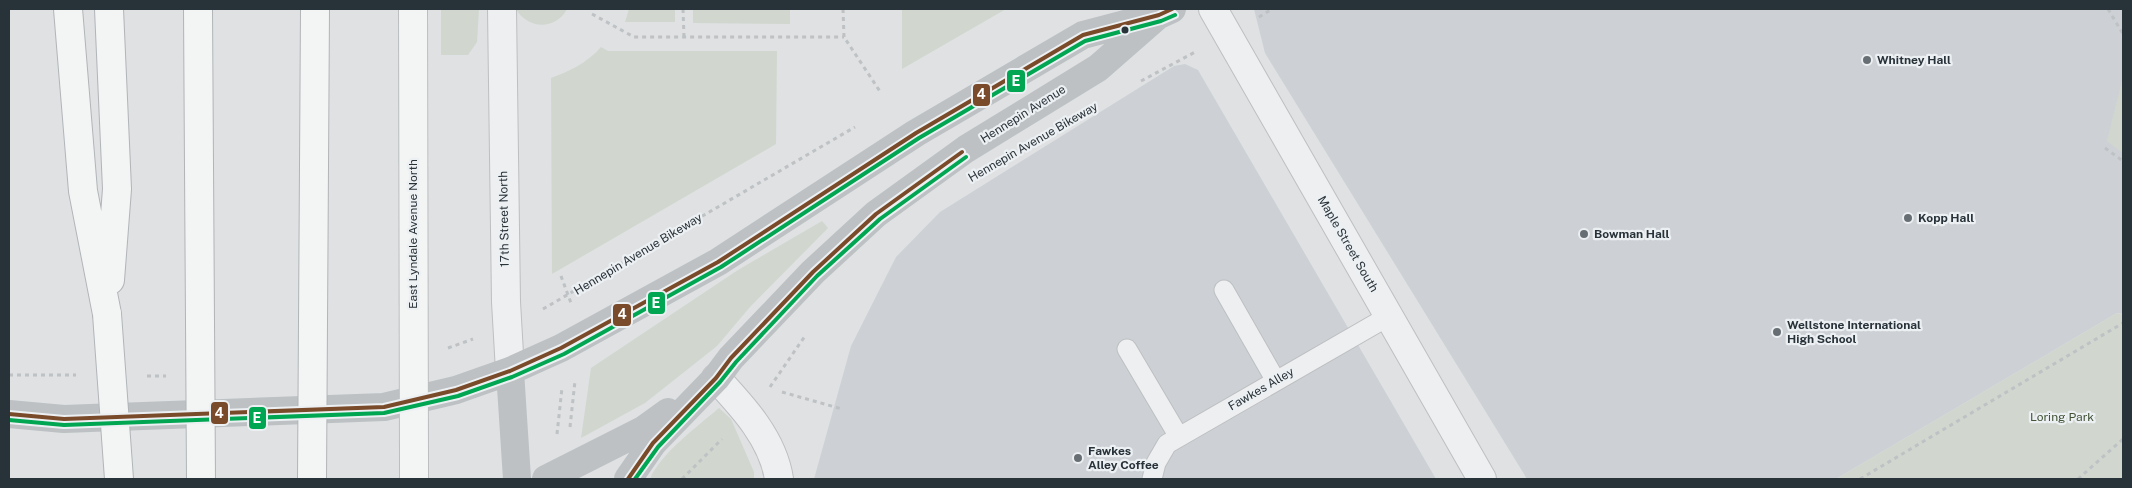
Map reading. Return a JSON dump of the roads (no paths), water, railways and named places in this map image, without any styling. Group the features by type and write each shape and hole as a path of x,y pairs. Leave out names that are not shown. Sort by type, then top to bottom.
{"main road":[{"path":"68,9 83,191 107,314 119,479"},
{"path":"107,314 117,189 109,9"},
{"path":"198,9 201,479"},
{"path":"312,479 315,9"},
{"name":"East Lyndale Avenue North","path":"413,9 414,469"},
{"name":"Hennepin Avenue","path":"9,414 64,419 384,407 456,390 510,371 561,348 718,262 916,133 1083,35 1166,12"},
{"name":"Hennepin Avenue","path":"716,378 732,358 813,272 876,214 966,149 1098,68 1166,12"},
{"name":"17th Street North","path":"510,371 517,479"},
{"path":"546,479 643,430 716,378"},
{"path":"628,479 653,443 716,378"}],"street":[{"name":"17th Street North","path":"502,9 506,302 510,371"},
{"name":"Maple Street South","path":"1213,9 1482,479"},
{"path":"716,378 747,412 766,441 777,466 779,479"}],"lane":[{"path":"1224,290 1276,381"},
{"name":"Fawkes Alley","path":"1152,479 1156,463 1167,444 1389,316"},
{"path":"1127,349 1179,437"}],"place":[{"name":"Whitney Hall","path":"1867,60"},
{"name":"Kopp Hall","path":"1908,218"},
{"name":"Bowman Hall","path":"1584,234"},
{"name":"Wellstone International High School","path":"1777,332"},
{"name":"Fawkes Alley Coffee","path":"1078,458"}],"park label":[{"name":"Loring Park","path":"2062,417"}]}
